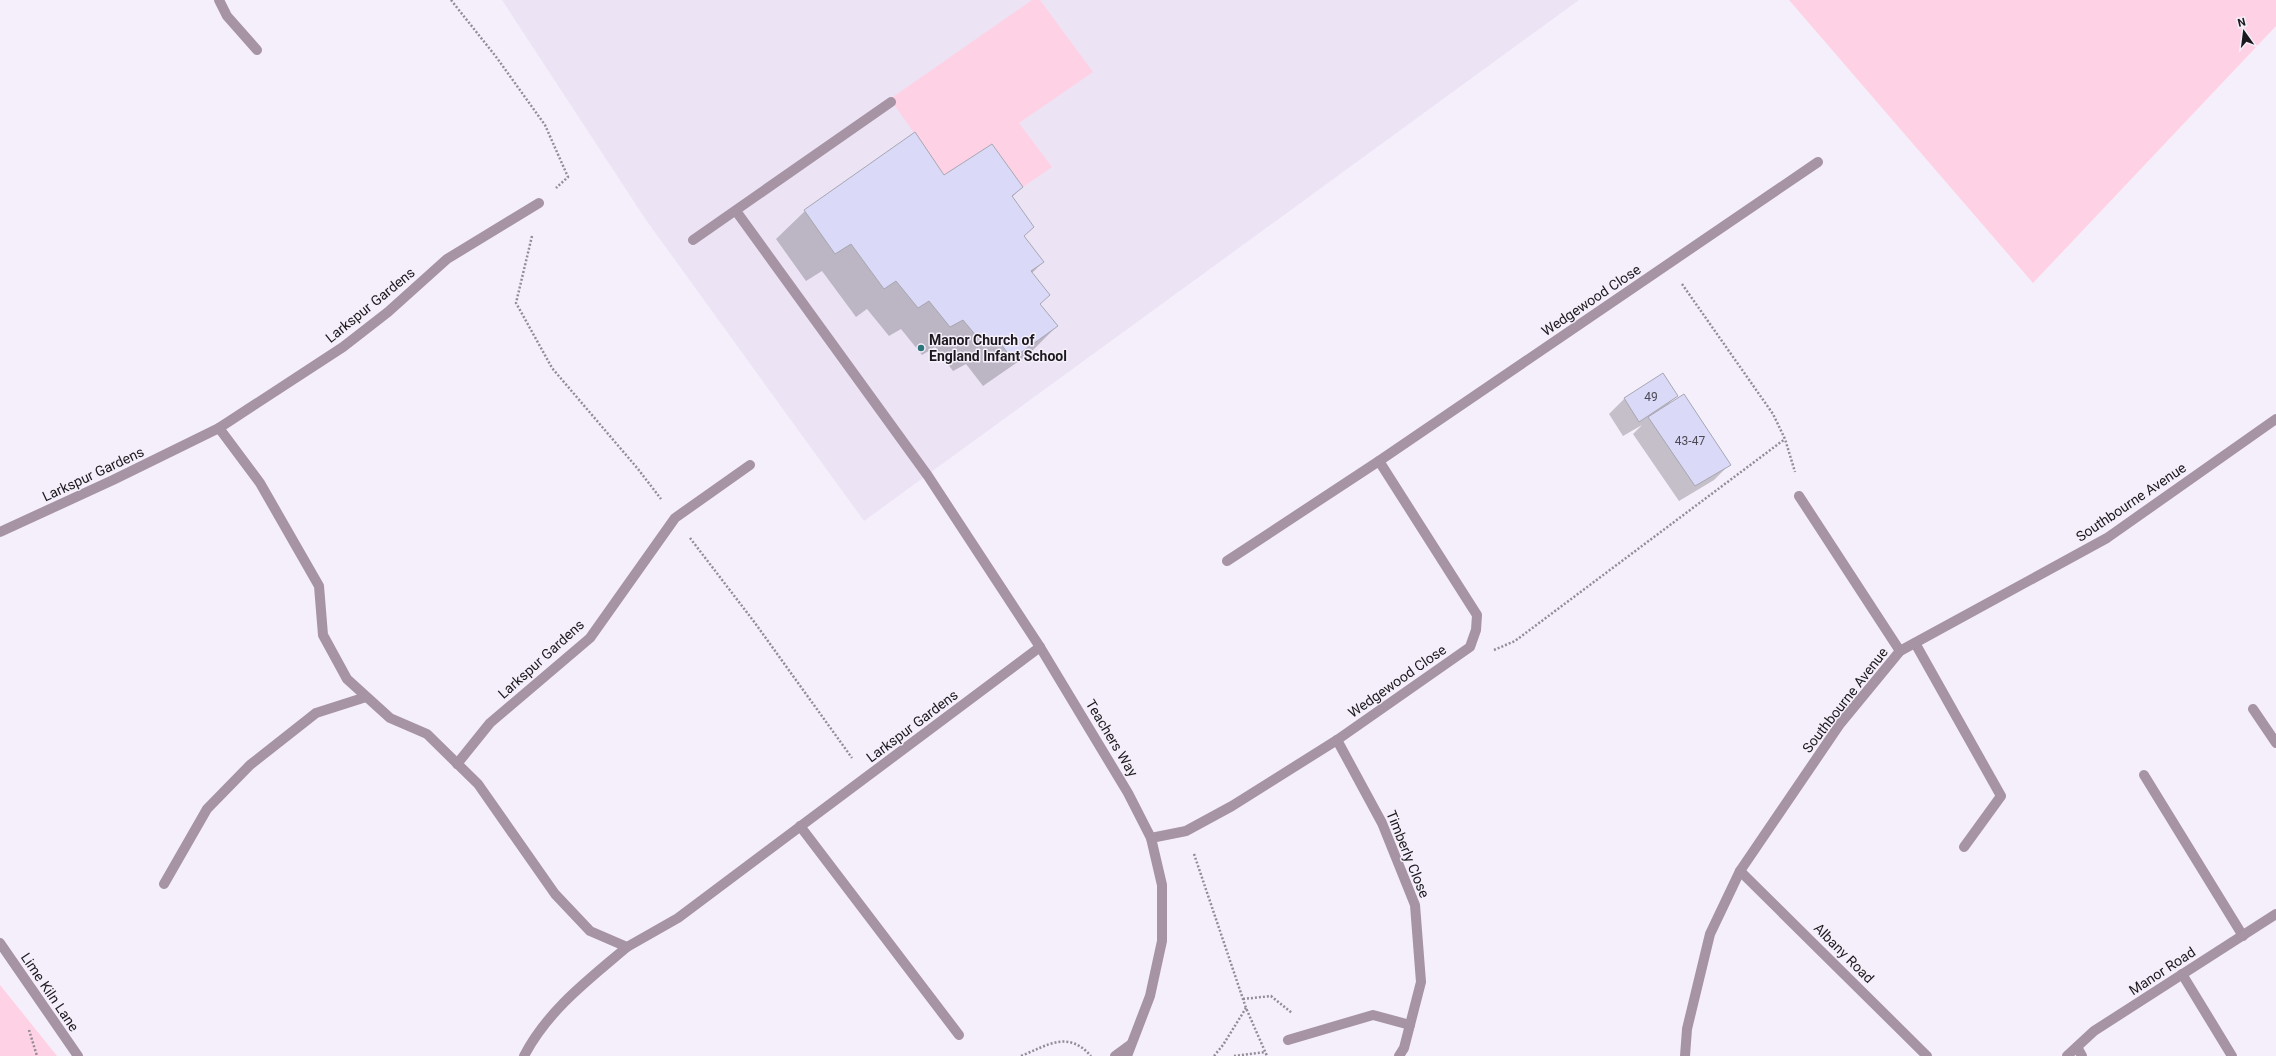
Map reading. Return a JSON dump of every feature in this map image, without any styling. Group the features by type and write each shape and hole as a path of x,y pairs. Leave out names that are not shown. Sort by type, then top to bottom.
{"street":[{"path":"219,0 227,16 257,50"},
{"path":"693,240 891,102"},
{"name":"Wedgewood Close","path":"1227,561 1379,460 1818,162"},
{"name":"Larkspur Gardens","path":"0,532 113,480 219,428 342,347 388,312 447,259 539,203"},
{"name":"Teachers Way","path":"736,211 928,476 1040,647 1128,793 1152,838 1162,885 1162,941 1150,996 1127,1056"},
{"name":"Southbourne Avenue","path":"1685,1056 1687,1029 1710,934 1740,871 1840,724 1900,652 2108,538 2276,419"},
{"path":"219,428 260,483 319,586 323,634 346,679 390,718 427,734 478,784 555,894 590,931 627,947"},
{"path":"1379,460 1477,615 1476,630 1470,647"},
{"name":"Larkspur Gardens","path":"457,764 490,723 590,638 675,518 750,465"},
{"path":"1799,496 1900,652"},
{"path":"1915,643 2001,796 1964,847"},
{"name":"Larkspur Gardens","path":"524,1056 533,1039 569,996 627,947 678,918 1040,647"},
{"name":"Wedgewood Close","path":"1152,838 1186,831 1232,806 1337,740 1470,647"},
{"path":"164,884 207,809 250,765 316,713 366,697"},
{"path":"2253,709 2276,743"},
{"name":"Timberly Close","path":"1337,740 1382,823 1415,905 1421,982 1404,1048 1399,1056"},
{"path":"2144,775 2243,936"},
{"path":"800,826 959,1035"},
{"name":"Albany Road","path":"1740,871 1927,1056"},
{"name":"Manor Road","path":"2067,1056 2094,1031 2276,914"},
{"name":"Lime Kiln Lane","path":"0,943 69,1046 78,1056"},
{"path":"2182,974 2232,1056"},
{"path":"1288,1040 1373,1015 1410,1025"},
{"path":"1115,1056 1130,1045"},
{"path":"2077,1047 2082,1056"}],"path":[{"path":"451,0 497,58 544,125 568,177 539,203 516,303 552,368 638,468 755,623 866,778"},
{"path":"1668,264 1773,414 1791,453 1799,496"},
{"path":"1470,647 1480,653 1496,650 1515,641 1785,439"},
{"path":"1186,831 1246,1008 1266,1054 1234,1056"},
{"path":"1243,999 1271,996 1316,1031"},
{"path":"1214,1056 1223,1045 1246,1008"},
{"path":"28,1029 37,1056"},
{"path":"1021,1056 1051,1044 1070,1041 1085,1049 1091,1056"}],"shaded area":[{"name":"Manor Church of England Infant School","path":"502,0 1579,0 864,521 646,220"},
{"path":"1032,0 1040,0 1093,72 1019,123 1052,167 1023,187 992,144 944,175 890,99"},
{"path":"1789,0 2276,0 2276,26 2033,283"},
{"path":"0,985 57,1056 0,1056"}],"building":[{"path":"915,132 944,175 992,144 1023,187 1012,196 1034,227 1024,236 1044,262 1031,271 1050,295 1040,304 1058,326 1012,359 995,336 982,343 963,320 950,327 929,301 918,308 896,281 884,289 851,244 835,254 804,210"},
{"path":"1663,373 1678,396 1639,422 1624,398"},
{"path":"1684,394 1731,465 1695,486 1648,417"}],"place":[{"name":"Manor Church of England Infant School","path":"921,348"}]}
